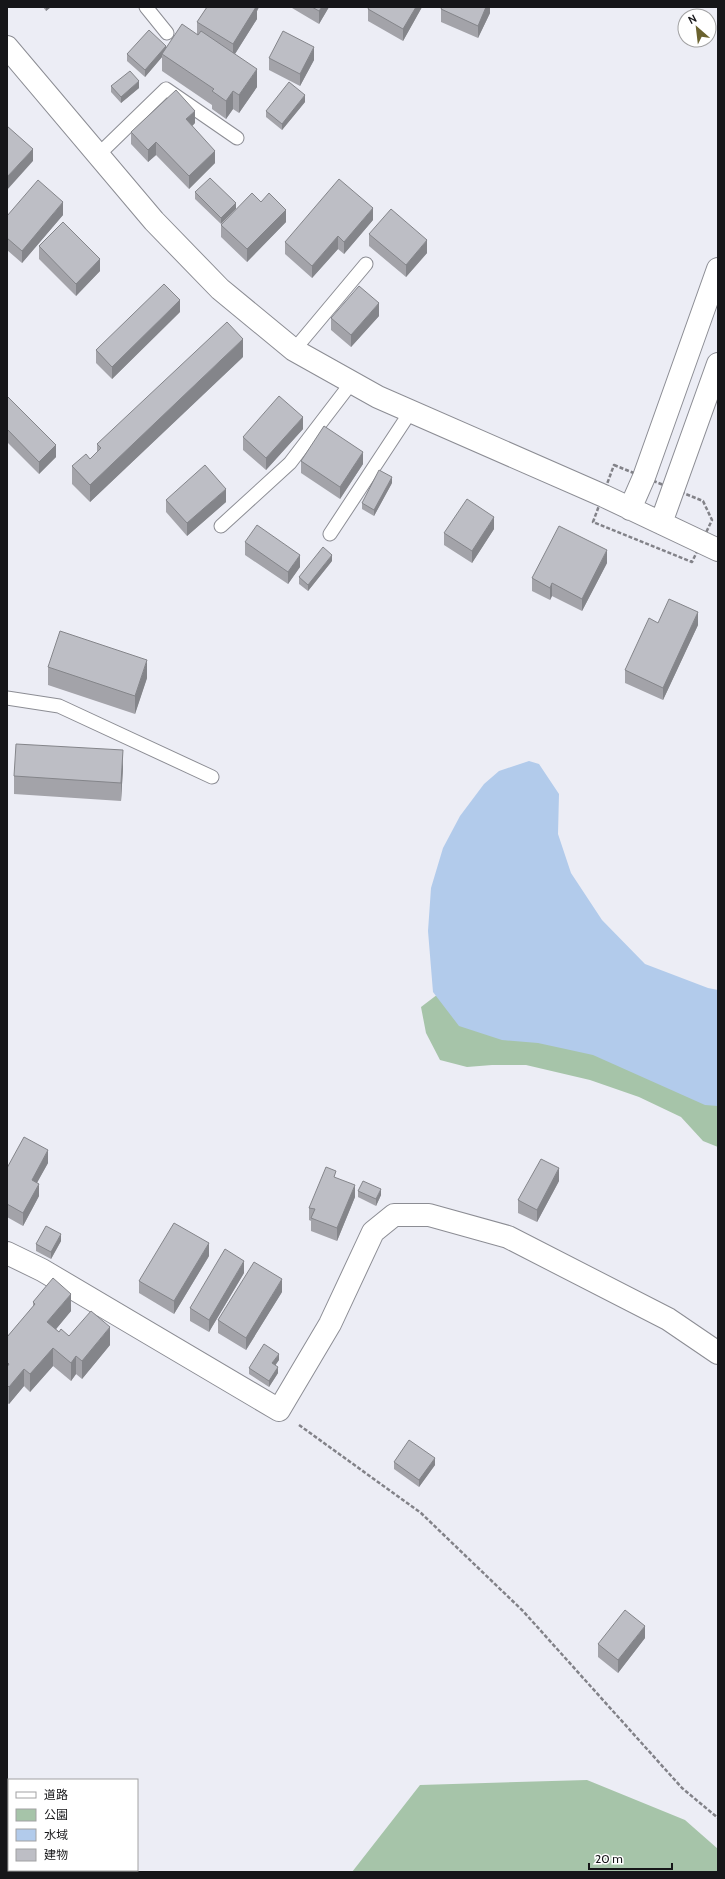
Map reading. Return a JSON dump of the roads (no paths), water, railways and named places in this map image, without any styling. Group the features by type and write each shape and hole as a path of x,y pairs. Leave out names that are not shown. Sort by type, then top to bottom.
{"street":[{"path":"7,47 154,221 220,289 294,350 378,397 604,496 718,550"},
{"path":"630,509 644,477 718,269"},
{"path":"661,524 718,364"},
{"path":"7,1253 42,1270 279,1410 330,1324 373,1232 394,1215 428,1215 508,1237 668,1320 718,1352"}],"lane":[{"path":"146,7 167,33"},
{"path":"98,155 166,89 237,138"},
{"path":"294,350 366,264"},
{"path":"221,526 290,463 352,382"},
{"path":"330,534 411,411"},
{"path":"7,698 59,706 212,777"}],"water":[{"path":"529,761 539,764 559,794 558,834 571,873 602,920 645,964 708,988 718,990 718,1106 705,1105 593,1055 538,1043 502,1040 459,1026 433,992 428,931 431,888 443,848 460,816 484,784 499,771"}]}
